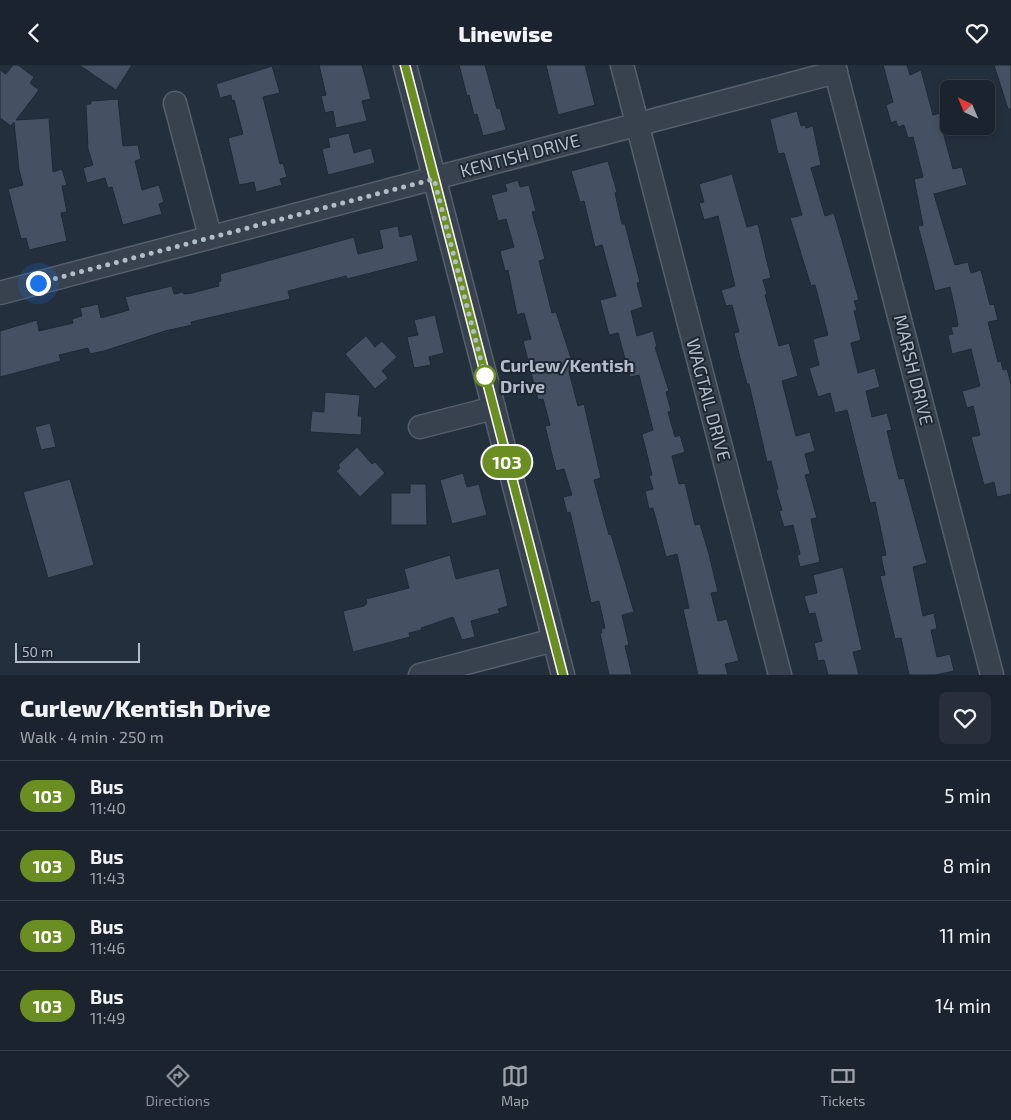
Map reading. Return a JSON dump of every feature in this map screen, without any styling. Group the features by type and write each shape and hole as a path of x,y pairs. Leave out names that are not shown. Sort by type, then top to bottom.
{"street":[{"path":"405,65 563,675"},
{"name":"WAGTAIL DRIVE","path":"622,65 780,675"},
{"name":"KENTISH DRIVE","path":"0,293 210,236 637,125 835,69"},
{"name":"MARSH DRIVE","path":"835,69 992,675"},
{"path":"175,103 210,236"},
{"path":"420,427 494,408"},
{"path":"420,675 554,640"}],"building":[{"path":"13,65 18,65 34,77 30,83 39,90 16,120 49,118 53,172 62,169 67,185 62,186 67,212 61,213 67,241 29,250 26,238 21,239 8,189 23,185 19,170 14,122 11,126 0,118 0,70 6,74"},
{"path":"79,65 132,65 116,90"},
{"path":"319,65 362,65 371,99 362,101 367,121 336,128 333,111 325,113 321,96 326,95"},
{"path":"459,65 485,65 497,109 500,108 506,130 483,136 477,114 474,115 469,95 467,96"},
{"path":"546,65 585,65 595,105 558,115"},
{"path":"883,65 907,65 910,75 921,70 933,115 940,113 940,135 944,135 953,169 962,167 967,185 934,194 955,265 968,262 971,273 981,270 990,305 994,304 998,320 988,322 998,362 1001,361 1003,370 1007,369 1011,384 1011,494 997,497 994,482 984,485 971,437 980,435 973,406 967,408 962,391 980,386 971,349 952,354 948,335 953,334 951,327 958,326 950,287 935,291 918,226 923,225 914,179 923,177 913,137 908,138 904,125 898,127 896,121 891,123 886,105 893,102"},
{"path":"994,65 1011,65 1011,109 1008,109"},
{"path":"272,66 280,93 263,97 280,164 283,163 287,177 280,179 282,185 256,192 254,182 239,185 228,138 243,134 234,100 232,101 231,95 220,98 216,84"},
{"path":"118,99 123,146 138,145 141,159 135,161 142,190 159,185 164,202 159,204 162,214 123,225 112,187 108,188 105,178 87,183 83,168 93,165 88,149 86,104 91,104 91,101"},
{"path":"797,111 801,126 805,125 806,128 813,126 821,165 811,168 825,216 834,213 859,300 854,301 857,310 854,311 861,340 851,343 858,373 875,368 880,387 866,391 872,417 887,413 892,430 887,431 899,479 904,478 927,563 913,567 923,616 934,613 937,629 931,630 937,657 950,654 954,671 935,675 909,675 901,638 895,639 880,576 885,575 881,556 886,555 875,502 870,503 847,410 835,413 830,393 818,397 809,368 819,365 813,339 828,335 815,285 811,286 790,218 802,215 784,153 778,154 770,119"},
{"path":"349,133 354,153 371,148 375,163 328,175 322,149 330,147 328,138"},
{"path":"608,161 617,192 615,193 622,224 625,224 640,282 637,283 643,307 631,311 637,336 653,331 657,347 655,347 669,391 666,392 671,411 668,412 675,437 680,435 685,452 672,456 679,484 685,483 695,525 700,524 709,554 718,592 711,593 718,621 727,619 739,661 725,664 728,675 698,675 683,609 689,608 677,554 666,557 653,508 649,509 645,491 653,489 649,476 652,475 642,434 653,430 639,375 630,377 618,333 609,335 600,300 616,296 602,245 595,247 584,201 580,202 571,171"},
{"path":"732,174 747,227 758,224 771,278 763,280 767,294 765,295 779,346 789,343 798,376 782,381 796,436 810,432 815,451 805,454 810,474 805,475 817,518 811,519 820,562 800,567 797,555 800,554 793,525 784,527 779,511 782,510 771,461 767,462 749,384 747,384 734,333 739,332 732,305 726,306 721,290 735,286 718,216 704,220 699,203 704,202 699,184"},
{"path":"518,180 520,187 529,185 536,211 532,212 545,259 539,261 552,313 556,312 571,358 574,371 569,372 578,406 584,404 601,478 594,480 609,535 611,534 634,612 622,615 629,645 625,646 632,675 609,675 600,633 602,633 601,629 605,628 599,601 591,603 570,512 567,513 563,497 572,495 564,469 556,471 545,426 550,425 543,399 538,400 523,341 531,339 524,313 517,315 508,270 505,271 500,251 514,247 506,219 498,221 491,195 507,191 505,184"},
{"path":"398,226 400,237 412,234 418,261 347,279 346,276 288,291 290,299 191,322 192,325 165,331 104,351 90,354 88,348 59,355 61,361 0,377 0,331 37,320 39,331 73,323 72,319 82,316 80,308 98,304 101,318 129,310 125,297 172,286 174,294 183,292 184,294 219,286 218,282 221,281 220,274 354,237 358,254 383,248 379,230"},
{"path":"435,315 444,353 429,357 431,365 414,368 407,337 418,335 414,320"},
{"path":"366,336 375,347 382,341 397,357 382,371 388,378 375,389 345,354"},
{"path":"325,392 360,395 358,416 362,416 361,435 310,432 312,411 324,412"},
{"path":"50,423 56,447 41,450 35,427"},
{"path":"357,447 372,464 375,462 385,473 360,497 336,471 340,468 338,465"},
{"path":"463,473 467,487 479,484 487,515 452,524 440,480"},
{"path":"70,479 94,565 48,578 23,492"},
{"path":"410,484 426,484 427,525 391,525 391,493 410,493"},
{"path":"450,555 456,579 499,568 508,606 498,609 500,613 471,621 475,637 462,640 453,617 421,628 422,630 409,633 410,637 353,652 343,611 364,606 367,603 366,599 409,588 404,569"},
{"path":"843,567 862,650 853,652 859,675 828,675 824,660 818,661 814,643 822,641 815,613 809,614 804,596 817,593 813,575"}],"bus line":[{"name":"103","path":"405,65 563,675"}],"place":[{"name":"Curlew/Kentish Drive","path":"485,376"}],"route":[{"path":"38,283 210,236 434,179 485,376"}]}
